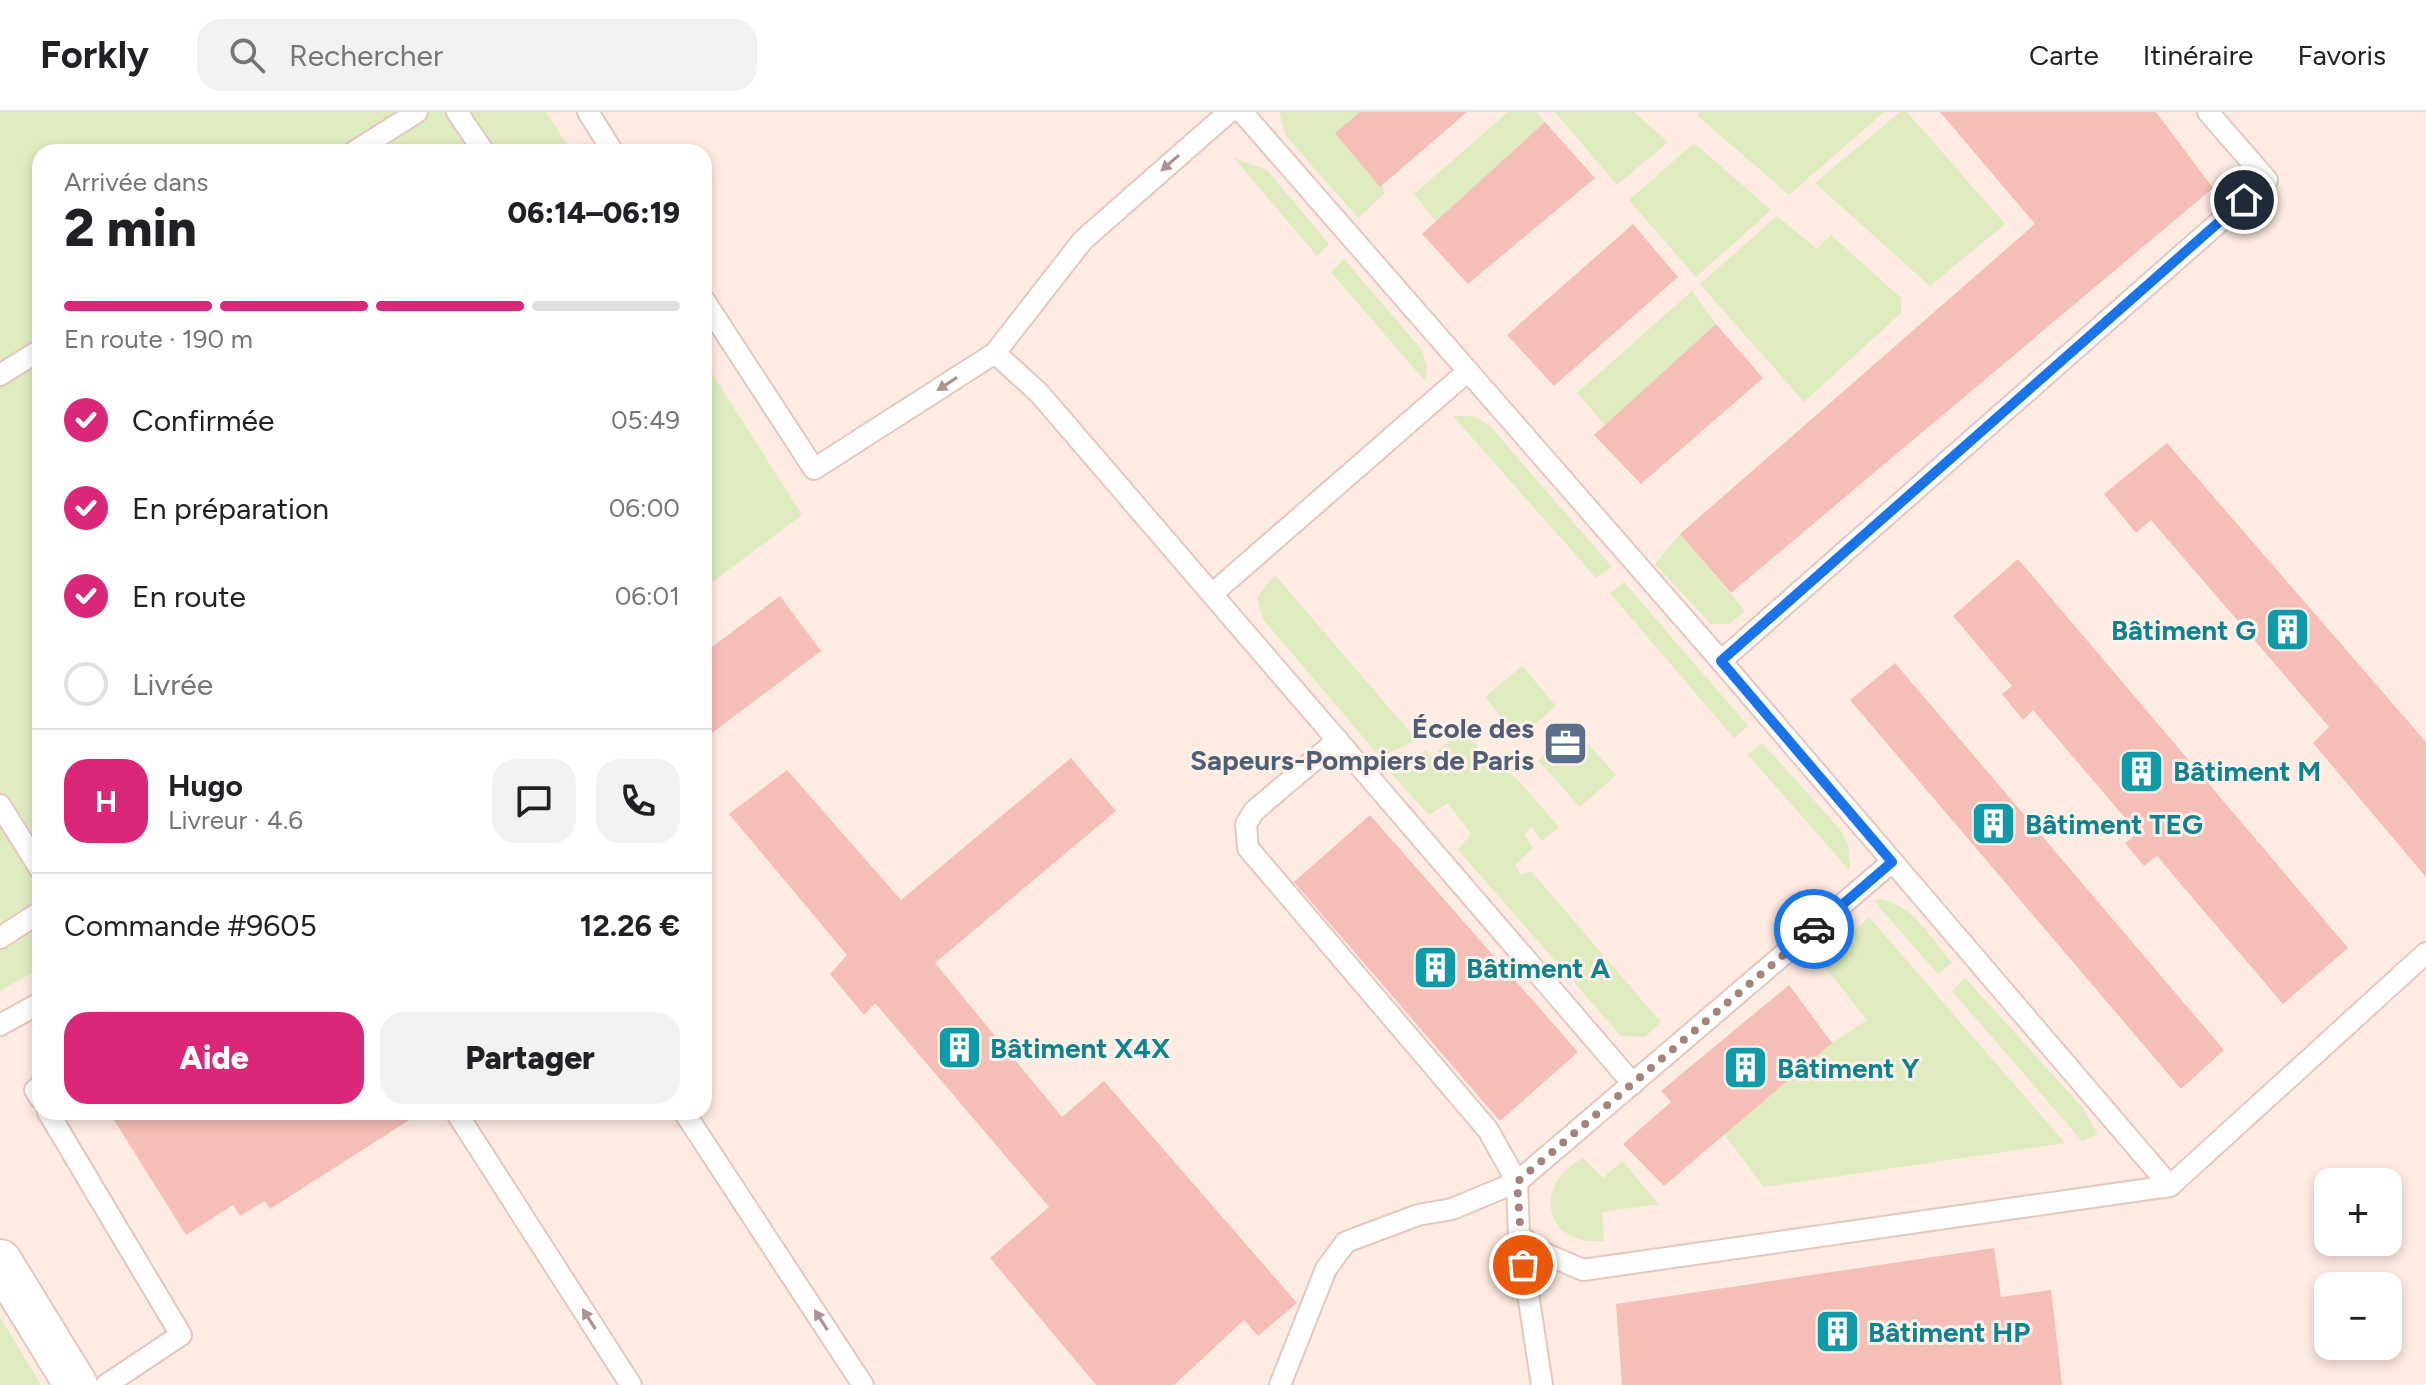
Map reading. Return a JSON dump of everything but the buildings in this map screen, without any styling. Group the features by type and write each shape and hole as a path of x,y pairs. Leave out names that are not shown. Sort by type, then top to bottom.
{"street":[{"path":"0,1261 76,1385"}],"lane":[{"path":"367,144 417,112"},
{"path":"457,112 479,144"},
{"path":"588,112 608,144"},
{"path":"712,312 814,469 995,353 1083,240 1229,112"},
{"path":"1242,112 1721,661 2170,1186"},
{"path":"1721,661 2267,180 2208,112"},
{"path":"995,353 1039,393 1633,1084"},
{"path":"0,375 32,355"},
{"path":"1212,594 1468,371"},
{"path":"1338,740 1254,811 1246,824 1248,848 1488,1130 1517,1182 1519,1235 1542,1385"},
{"path":"0,805 32,856"},
{"path":"1280,1385 1326,1269 1346,1242 1418,1215 1452,1209 1517,1182 1892,862"},
{"path":"0,938 32,917"},
{"path":"1519,1235 1539,1251 1583,1270 2170,1186 2426,953"},
{"path":"0,1025 32,1007"},
{"path":"53,1120 181,1335 106,1385"},
{"path":"461,1120 631,1385"},
{"path":"689,1120 863,1385"}],"green space":[{"path":"0,112 546,112 567,144 32,144 32,973 0,991"},
{"path":"1279,112 1360,112 1385,193 1358,218 1286,136"},
{"path":"1508,112 1537,112 1545,122 1436,222 1414,194"},
{"path":"1555,112 1634,112 1668,142 1617,185"},
{"path":"1700,112 1884,112 1789,195 1697,115"},
{"path":"1900,112 1907,112 2005,224 1930,286 1815,183"},
{"path":"1694,143 1771,210 1696,277 1629,200"},
{"path":"1234,158 1267,170 1329,244 1317,256"},
{"path":"1777,216 1817,249 1831,235 1901,298 1901,313 1804,402 1700,284"},
{"path":"1344,259 1422,350 1427,367 1425,381 1331,272"},
{"path":"1692,291 1716,324 1605,425 1577,393"},
{"path":"712,374 802,515 712,582"},
{"path":"1453,416 1474,416 1490,426 1612,567 1596,578"},
{"path":"1680,534 1745,611 1729,624 1711,624 1655,564"},
{"path":"1275,575 1417,740 1380,757 1263,619 1257,597"},
{"path":"1624,582 1748,726 1734,738 1610,593"},
{"path":"1522,666 1556,706 1518,738 1485,697"},
{"path":"1574,728 1616,775 1580,807 1538,760"},
{"path":"1461,732 1518,780 1559,827 1542,841 1531,826 1524,835 1533,848 1515,865 1521,875 1531,871 1661,1022 1645,1037 1621,1036 1458,850 1471,834 1448,803 1429,815 1388,770 1426,750 1440,766 1446,763 1437,751"},
{"path":"1762,743 1840,829 1848,845 1850,871 1748,755"},
{"path":"1881,899 1903,908 1912,916 1952,963 1938,974 1873,900"},
{"path":"1869,917 2065,1143 1764,1187 1724,1134 1829,1045 1867,1020 1821,962"},
{"path":"1965,978 2082,1107 2098,1134 2082,1141 1952,991"},
{"path":"1583,1158 1603,1178 1622,1161 1659,1204 1602,1212 1604,1241 1583,1240 1568,1234 1557,1224 1551,1197 1556,1183"},
{"path":"0,1317 41,1385 0,1385"}],"way so far":[{"path":"1523,1265 1517,1182 1814,929"}],"place":[{"name":"Bâtiment G","path":"2287,630"},
{"name":"École des Sapeurs-Pompiers de Paris","path":"1565,744"},
{"name":"Bâtiment M","path":"2142,771"},
{"name":"Bâtiment TEG","path":"1994,824"},
{"name":"Bâtiment A","path":"1435,968"},
{"name":"Bâtiment X4X","path":"959,1048"},
{"name":"Bâtiment Y","path":"1746,1068"},
{"name":"Bâtiment HP","path":"1837,1332"}],"route":[{"path":"1814,929 1892,862 1721,661 2244,200"}]}
